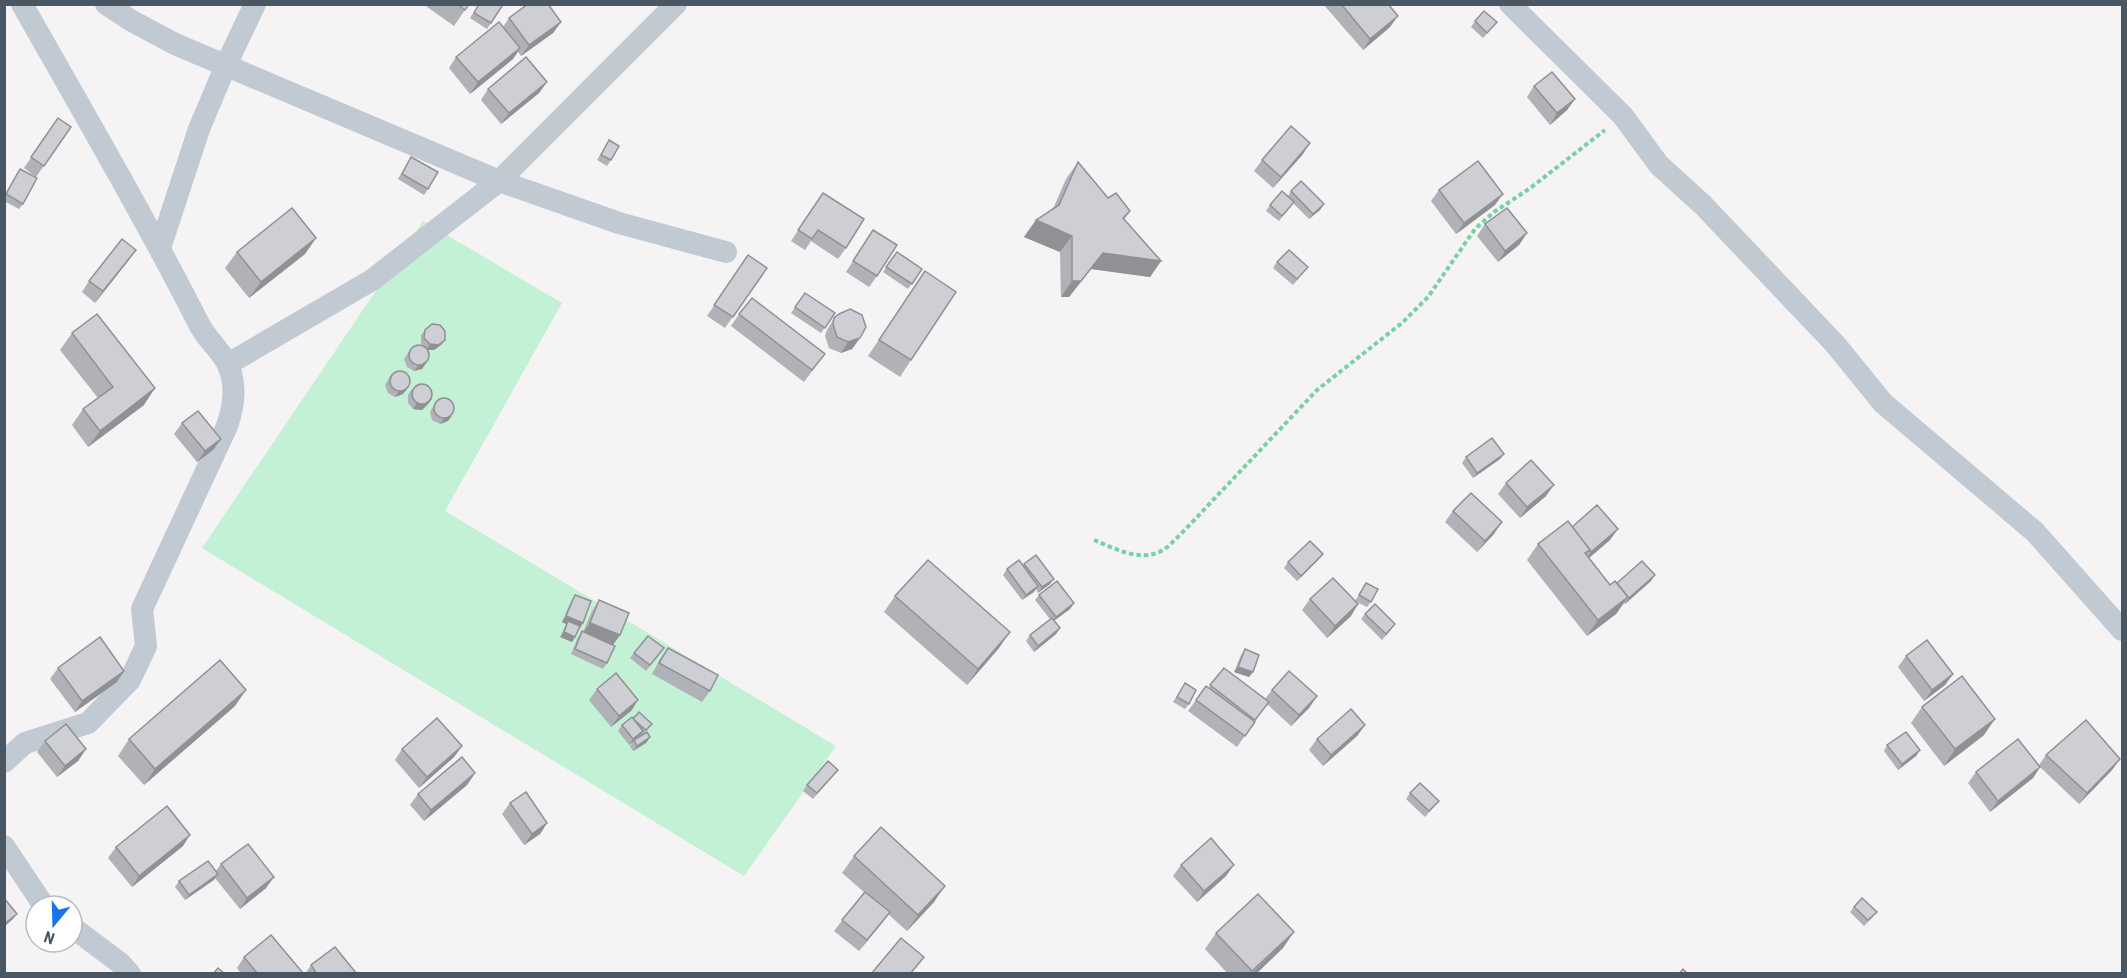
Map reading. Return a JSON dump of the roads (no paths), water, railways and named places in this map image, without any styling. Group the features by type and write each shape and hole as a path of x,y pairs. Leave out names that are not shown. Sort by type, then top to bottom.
{"street":[{"path":"4,762 25,743 88,723 130,680 146,646 142,609 227,426 234,406 234,385 228,364 203,333 160,248 22,4"},
{"path":"106,4 175,44 499,181 619,223 726,252"},
{"path":"160,248 199,129 255,4"},
{"path":"228,364 372,280 499,181 676,4"},
{"path":"1510,4 1623,116 1659,165 1703,205 1835,344 1883,403 2035,532 2122,630"},
{"path":"4,846 36,894"},
{"path":"84,936 120,963 130,974"}]}
